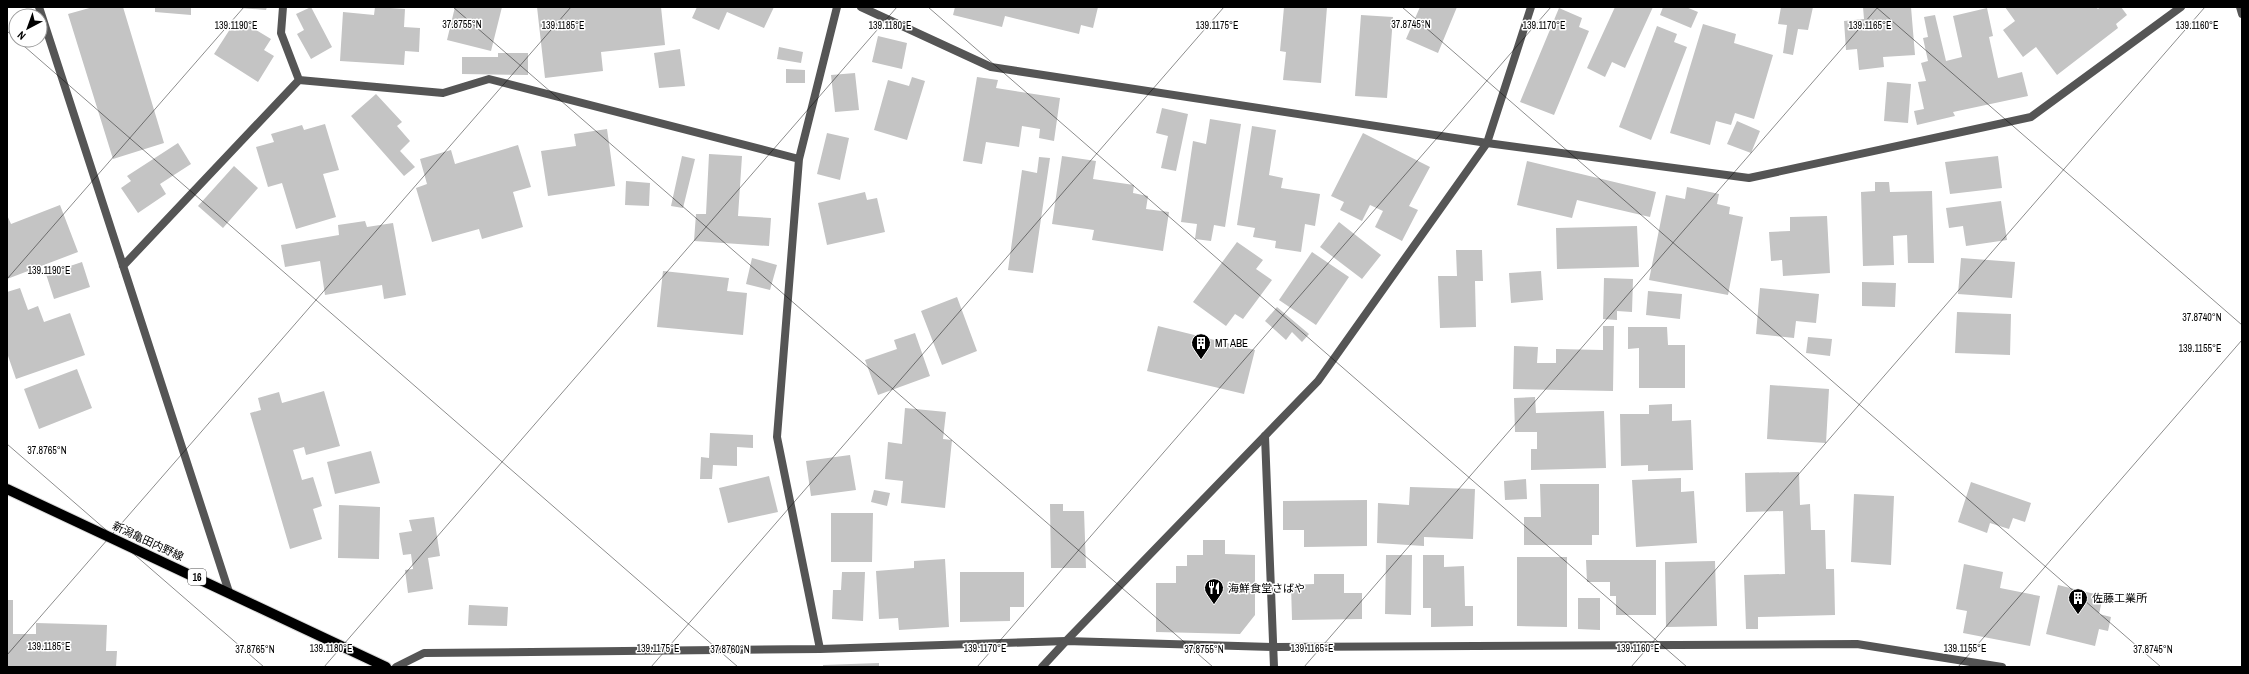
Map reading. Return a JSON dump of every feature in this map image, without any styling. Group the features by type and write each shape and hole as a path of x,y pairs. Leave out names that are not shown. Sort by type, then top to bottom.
{"main road":[{"name":"新潟亀田内野線","path":"7,489 386,667"}],"street":[{"path":"39,7 228,592"},
{"path":"283,7 281,33 299,80"},
{"path":"820,649 777,437 799,159 837,7"},
{"path":"861,7 991,67 1487,143 1750,178 2031,117 2181,7"},
{"path":"1042,667 1318,381 1487,143 1531,7"},
{"path":"2240,7 2242,14"},
{"path":"299,80 443,93 489,79 799,159"},
{"path":"122,266 299,80"},
{"path":"1265,436 1274,667"},
{"path":"396,667 424,652 820,649 1066,641 1274,647 1857,644 2002,667"}],"building":[{"path":"93,7 123,7 164,143 113,159 68,14"},
{"path":"155,7 191,7 191,15 155,12"},
{"path":"226,7 267,7 266,10"},
{"path":"311,7 332,47 311,59 297,34 304,30 296,14"},
{"path":"375,7 405,9 404,27 420,28 419,52 405,51 404,65 340,61 343,12 374,15"},
{"path":"455,7 502,7 491,51 447,40"},
{"path":"537,7 661,7 665,45 601,52 603,71 545,78"},
{"path":"697,7 774,7 764,28 727,12 719,30 692,18"},
{"path":"955,7 1098,7 1093,28 1081,25 1079,34 1005,16 1002,27 953,15"},
{"path":"1284,7 1327,7 1321,83 1283,80 1286,52 1280,51"},
{"path":"1420,7 1457,7 1438,53 1406,39"},
{"path":"1615,7 1653,7 1625,68 1612,62 1605,77 1587,68"},
{"path":"1663,7 1686,7 1698,12 1691,28 1660,15"},
{"path":"1781,7 1813,7 1808,30 1798,29 1793,55 1783,53 1787,25 1778,24"},
{"path":"1863,7 1911,7 1915,55 1883,57 1884,67 1859,70 1857,49 1846,50 1844,21 1864,19"},
{"path":"2005,7 2096,7 2098,9 2100,7 2121,7 2127,15 2116,24 2118,28 2057,75 2036,47 2023,57 2003,30 2015,21"},
{"path":"1559,8 1582,18 1579,27 1589,31 1554,115 1520,102"},
{"path":"1987,8 1993,36 1989,37 1998,78 2022,72 2028,96 1953,112 1955,116 1917,125 1914,111 1924,109 1918,82 1926,81 1921,63 1928,61 1923,38 1928,37 1924,17 1935,15 1946,61 1962,57 1953,16"},
{"path":"1361,15 1393,17 1387,98 1355,96"},
{"path":"243,22 271,39 264,50 274,56 258,82 214,54 232,26 239,30"},
{"path":"1703,24 1736,34 1734,43 1773,55 1754,119 1735,113 1731,125 1716,121 1710,145 1670,133"},
{"path":"1657,26 1677,34 1674,42 1687,47 1651,140 1619,127"},
{"path":"878,36 907,43 902,69 872,62"},
{"path":"779,47 803,52 801,63 777,59"},
{"path":"680,49 685,86 659,88 654,53"},
{"path":"498,53 528,53 528,75 462,74 462,57 498,57"},
{"path":"786,69 805,70 805,83 786,83"},
{"path":"855,73 859,110 835,112 831,75"},
{"path":"912,77 925,81 907,140 874,130 888,80 909,86"},
{"path":"977,77 998,80 996,88 1060,98 1054,141 1039,138 1040,129 1022,126 1019,147 986,142 982,164 963,161"},
{"path":"1887,82 1911,84 1908,123 1884,121"},
{"path":"376,94 402,122 397,126 410,141 400,151 415,167 404,176 351,116"},
{"path":"1162,108 1188,114 1176,171 1161,168 1168,136 1156,133"},
{"path":"1210,119 1241,124 1225,227 1214,225 1211,241 1195,239 1197,224 1181,222 1193,141 1206,144"},
{"path":"1737,121 1760,131 1751,153 1727,144"},
{"path":"325,124 339,170 323,174 336,217 296,229 282,183 268,187 256,147 274,142 271,134 302,125 304,130"},
{"path":"1252,126 1276,130 1269,175 1283,178 1281,188 1320,194 1315,226 1305,224 1301,252 1275,248 1276,241 1253,237 1255,228 1237,225"},
{"path":"607,129 615,186 548,196 541,151 576,146 574,134"},
{"path":"827,133 849,138 840,180 817,174"},
{"path":"1363,133 1430,167 1409,206 1418,210 1402,241 1375,227 1383,211 1370,205 1362,221 1340,210 1344,202 1331,196"},
{"path":"178,143 191,164 160,184 166,194 138,213 121,188 131,181 127,176"},
{"path":"518,145 531,187 513,192 523,227 482,239 479,229 432,242 416,188 427,184 420,159 451,150 455,164"},
{"path":"709,154 742,156 738,216 771,218 769,246 694,241 696,214 706,214"},
{"path":"682,156 695,159 683,208 671,206"},
{"path":"1062,156 1096,161 1093,179 1134,185 1133,193 1148,196 1146,209 1169,212 1163,251 1092,240 1094,230 1052,224"},
{"path":"1998,156 2002,188 1950,194 1945,162"},
{"path":"1039,157 1050,158 1033,273 1008,270 1022,170 1037,173"},
{"path":"1527,161 1656,192 1650,217 1577,200 1572,218 1517,205"},
{"path":"234,166 258,188 223,228 198,206"},
{"path":"626,181 650,183 649,206 625,205"},
{"path":"1875,182 1889,182 1890,192 1932,191 1934,263 1908,263 1907,235 1893,236 1894,265 1863,266 1861,192 1875,191"},
{"path":"1687,187 1719,194 1717,204 1730,207 1729,214 1743,217 1728,295 1649,280 1666,195 1685,199"},
{"path":"865,192 867,200 877,198 885,232 827,245 818,203"},
{"path":"2001,201 2007,240 1966,246 1963,226 1949,228 1946,208"},
{"path":"60,205 78,252 7,279 7,215 11,224"},
{"path":"1827,216 1830,273 1783,276 1782,260 1771,261 1769,232 1790,231 1790,217"},
{"path":"365,221 367,227 393,223 406,295 384,299 382,285 325,295 320,261 285,267 281,245 339,235 338,225"},
{"path":"1339,222 1381,255 1362,279 1320,247"},
{"path":"1637,226 1639,267 1557,269 1556,228"},
{"path":"1237,242 1263,260 1256,269 1272,280 1243,319 1235,314 1226,326 1193,302"},
{"path":"1456,250 1482,250 1483,281 1475,281 1476,327 1440,328 1438,276 1457,276"},
{"path":"1312,252 1349,277 1316,325 1279,300"},
{"path":"752,258 777,265 770,290 746,284"},
{"path":"1961,258 2015,262 2012,298 1958,294"},
{"path":"82,262 90,287 54,299 46,274"},
{"path":"663,271 729,278 727,291 747,293 743,335 657,327"},
{"path":"1541,271 1543,300 1511,303 1509,273"},
{"path":"1604,278 1633,279 1632,312 1617,311 1617,320 1603,319"},
{"path":"1862,282 1896,283 1895,307 1862,306"},
{"path":"20,288 28,310 38,306 44,322 70,313 85,355 16,379 7,353 7,292"},
{"path":"1760,288 1819,294 1816,323 1796,321 1794,338 1756,334"},
{"path":"1648,291 1682,294 1680,319 1646,315"},
{"path":"957,297 977,351 942,365 921,311"},
{"path":"1277,307 1309,334 1302,342 1292,332 1286,340 1265,321"},
{"path":"1957,312 2011,314 2010,355 1955,353"},
{"name":"MT ABE","path":"1158,326 1255,350 1244,394 1147,371"},
{"path":"1603,326 1614,326 1613,391 1513,389 1514,346 1538,347 1537,363 1556,363 1556,349 1603,350"},
{"path":"1628,327 1667,327 1668,345 1685,345 1685,388 1639,388 1639,348 1628,349"},
{"path":"915,333 930,376 878,395 865,360 897,349 894,340"},
{"path":"1808,337 1832,339 1830,356 1806,353"},
{"path":"77,369 92,408 39,429 24,389"},
{"path":"1770,385 1829,389 1826,443 1767,439"},
{"path":"324,391 340,446 306,455 304,447 293,450 302,480 313,477 322,506 313,509 322,539 290,549 250,413 261,410 258,398 279,392 282,403"},
{"path":"1535,397 1536,413 1604,411 1606,468 1531,470 1531,449 1537,449 1537,432 1515,432 1514,398"},
{"path":"1672,404 1672,421 1691,420 1693,470 1648,471 1648,465 1621,466 1620,414 1649,414 1649,405"},
{"path":"905,408 946,412 943,439 952,440 945,508 901,503 903,481 885,479 888,442 902,444"},
{"path":"710,433 753,435 753,448 737,447 737,466 713,465 712,479 700,479 701,457 709,458"},
{"path":"371,451 380,483 335,494 327,462"},
{"path":"850,455 856,490 811,496 806,461"},
{"path":"1799,472 1800,505 1810,504 1811,530 1825,530 1826,569 1834,569 1835,615 1758,617 1758,629 1746,629 1744,575 1785,574 1783,511 1746,512 1745,473"},
{"path":"769,476 778,512 728,523 719,488"},
{"path":"1681,478 1681,492 1694,491 1697,543 1636,547 1632,480"},
{"path":"1526,479 1527,499 1505,500 1504,481"},
{"path":"1971,482 2031,503 2025,522 2013,518 2009,529 1990,523 1987,533 1958,522"},
{"path":"1540,484 1599,484 1599,535 1592,535 1592,545 1524,545 1524,517 1541,517"},
{"path":"1410,487 1475,489 1473,539 1424,537 1424,546 1377,543 1378,503 1409,505"},
{"path":"874,490 890,493 887,506 871,502"},
{"path":"1854,494 1894,496 1891,565 1851,562"},
{"path":"1367,500 1367,546 1304,547 1304,530 1283,530 1283,501"},
{"path":"1050,504 1063,504 1063,511 1084,511 1086,568 1051,568"},
{"path":"339,505 380,507 379,559 338,558"},
{"path":"831,513 873,513 872,562 831,562"},
{"path":"434,517 440,556 428,558 433,589 408,593 405,570 413,569 411,554 403,555 399,533 412,531 409,520"},
{"path":"1203,540 1225,540 1225,554 1255,555 1255,615 1240,634 1156,632 1156,583 1176,583 1176,566 1187,566 1187,555 1203,555"},
{"path":"1386,555 1412,555 1411,615 1385,614"},
{"path":"1423,555 1444,555 1444,567 1464,566 1465,606 1473,606 1473,626 1431,627 1431,608 1423,608"},
{"path":"1517,557 1567,557 1567,627 1517,626"},
{"path":"945,559 949,627 899,630 898,618 879,619 876,571 914,568 914,561"},
{"path":"1586,560 1656,560 1656,615 1616,615 1616,596 1610,596 1610,582 1587,582"},
{"path":"1715,561 1717,626 1666,627 1665,562"},
{"path":"1964,564 2003,572 2000,588 2040,596 2030,646 1963,633 1967,611 1956,609"},
{"path":"842,572 865,572 863,621 832,619 833,590 841,590"},
{"path":"960,572 1024,572 1024,607 1010,607 1010,621 960,622"},
{"path":"1314,574 1344,574 1344,593 1362,593 1362,619 1292,620 1291,585 1314,584"},
{"name":"佐藤工業所","path":"2058,585 2103,596 2099,614 2111,617 2108,631 2099,629 2095,646 2046,634"},
{"path":"1578,598 1600,598 1600,630 1578,629"},
{"path":"7,600 13,600 13,634 36,634 36,623 107,625 106,651 117,651 116,667 7,667"},
{"path":"469,605 508,607 507,626 468,625"},
{"path":"879,663 879,667 823,667 823,665"}],"place":[{"name":"MT ABE","path":"1201,360"},
{"name":"海鮮食堂さばや","path":"1214,605"},
{"name":"佐藤工業所","path":"2078,615"}]}
